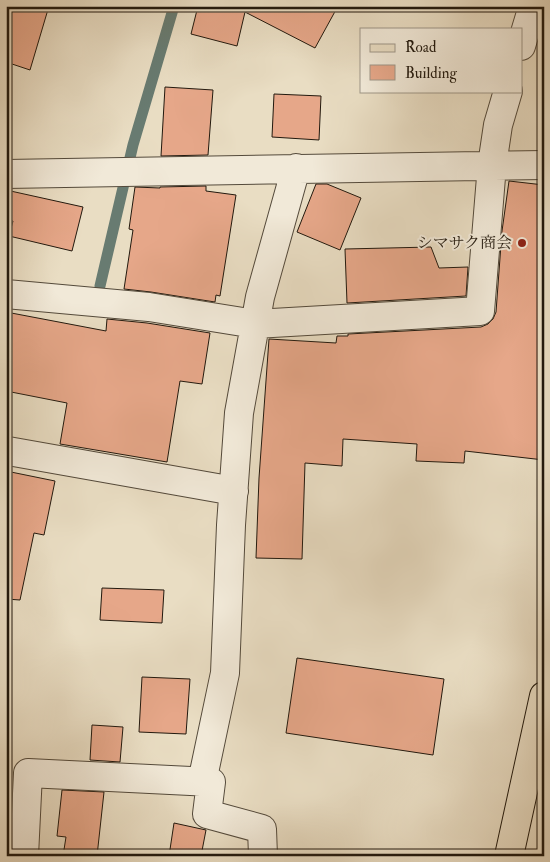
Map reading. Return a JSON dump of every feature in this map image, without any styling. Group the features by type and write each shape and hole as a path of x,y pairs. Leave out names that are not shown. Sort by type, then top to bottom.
{"main road":[{"path":"505,855 544,696"}],"street":[{"path":"522,43 533,6"},
{"path":"6,294 149,307 255,324 480,311 492,165 498,125 508,92"},
{"path":"6,174 544,165"},
{"path":"202,782 225,673 239,413 260,297 296,168"},
{"path":"6,452 234,490"},
{"path":"24,856 28,773 211,782 206,814 262,829 264,856"}],"building":[{"path":"12,6 49,6 30,70 6,62 6,23"},
{"path":"198,6 338,6 315,48 245,12 237,46 191,34"},
{"path":"165,87 213,90 208,155 161,156"},
{"path":"274,94 321,96 319,140 272,137"},
{"path":"509,181 544,185 544,460 465,451 464,463 416,461 417,444 343,439 342,466 305,463 302,559 256,558 259,478 269,339 336,343 337,336 348,336 348,334 481,327 488,324 496,312 502,231"},
{"path":"316,184 327,184 361,198 340,250 297,232"},
{"path":"206,186 206,191 236,195 220,296 216,295 215,302 124,289 133,230 129,229 135,187"},
{"path":"6,190 83,207 72,251 9,236 13,221 6,221"},
{"path":"431,247 439,268 468,267 466,296 347,303 345,249"},
{"path":"6,312 106,331 107,319 210,333 202,384 180,381 167,462 60,444 67,403 6,391"},
{"path":"6,471 55,481 44,535 34,533 20,600 6,599"},
{"path":"102,588 164,590 162,623 100,620"},
{"path":"297,658 444,679 433,755 286,733"},
{"path":"142,677 190,679 186,734 139,732"},
{"path":"92,725 123,727 120,762 90,760"},
{"path":"62,790 104,792 97,856 63,856 66,837 57,836"},
{"path":"174,823 206,830 201,856 169,856"}],"waterway":[{"path":"100,286 133,145 174,6"}],"place":[{"name":"シマサク商会","path":"522,243"}]}
